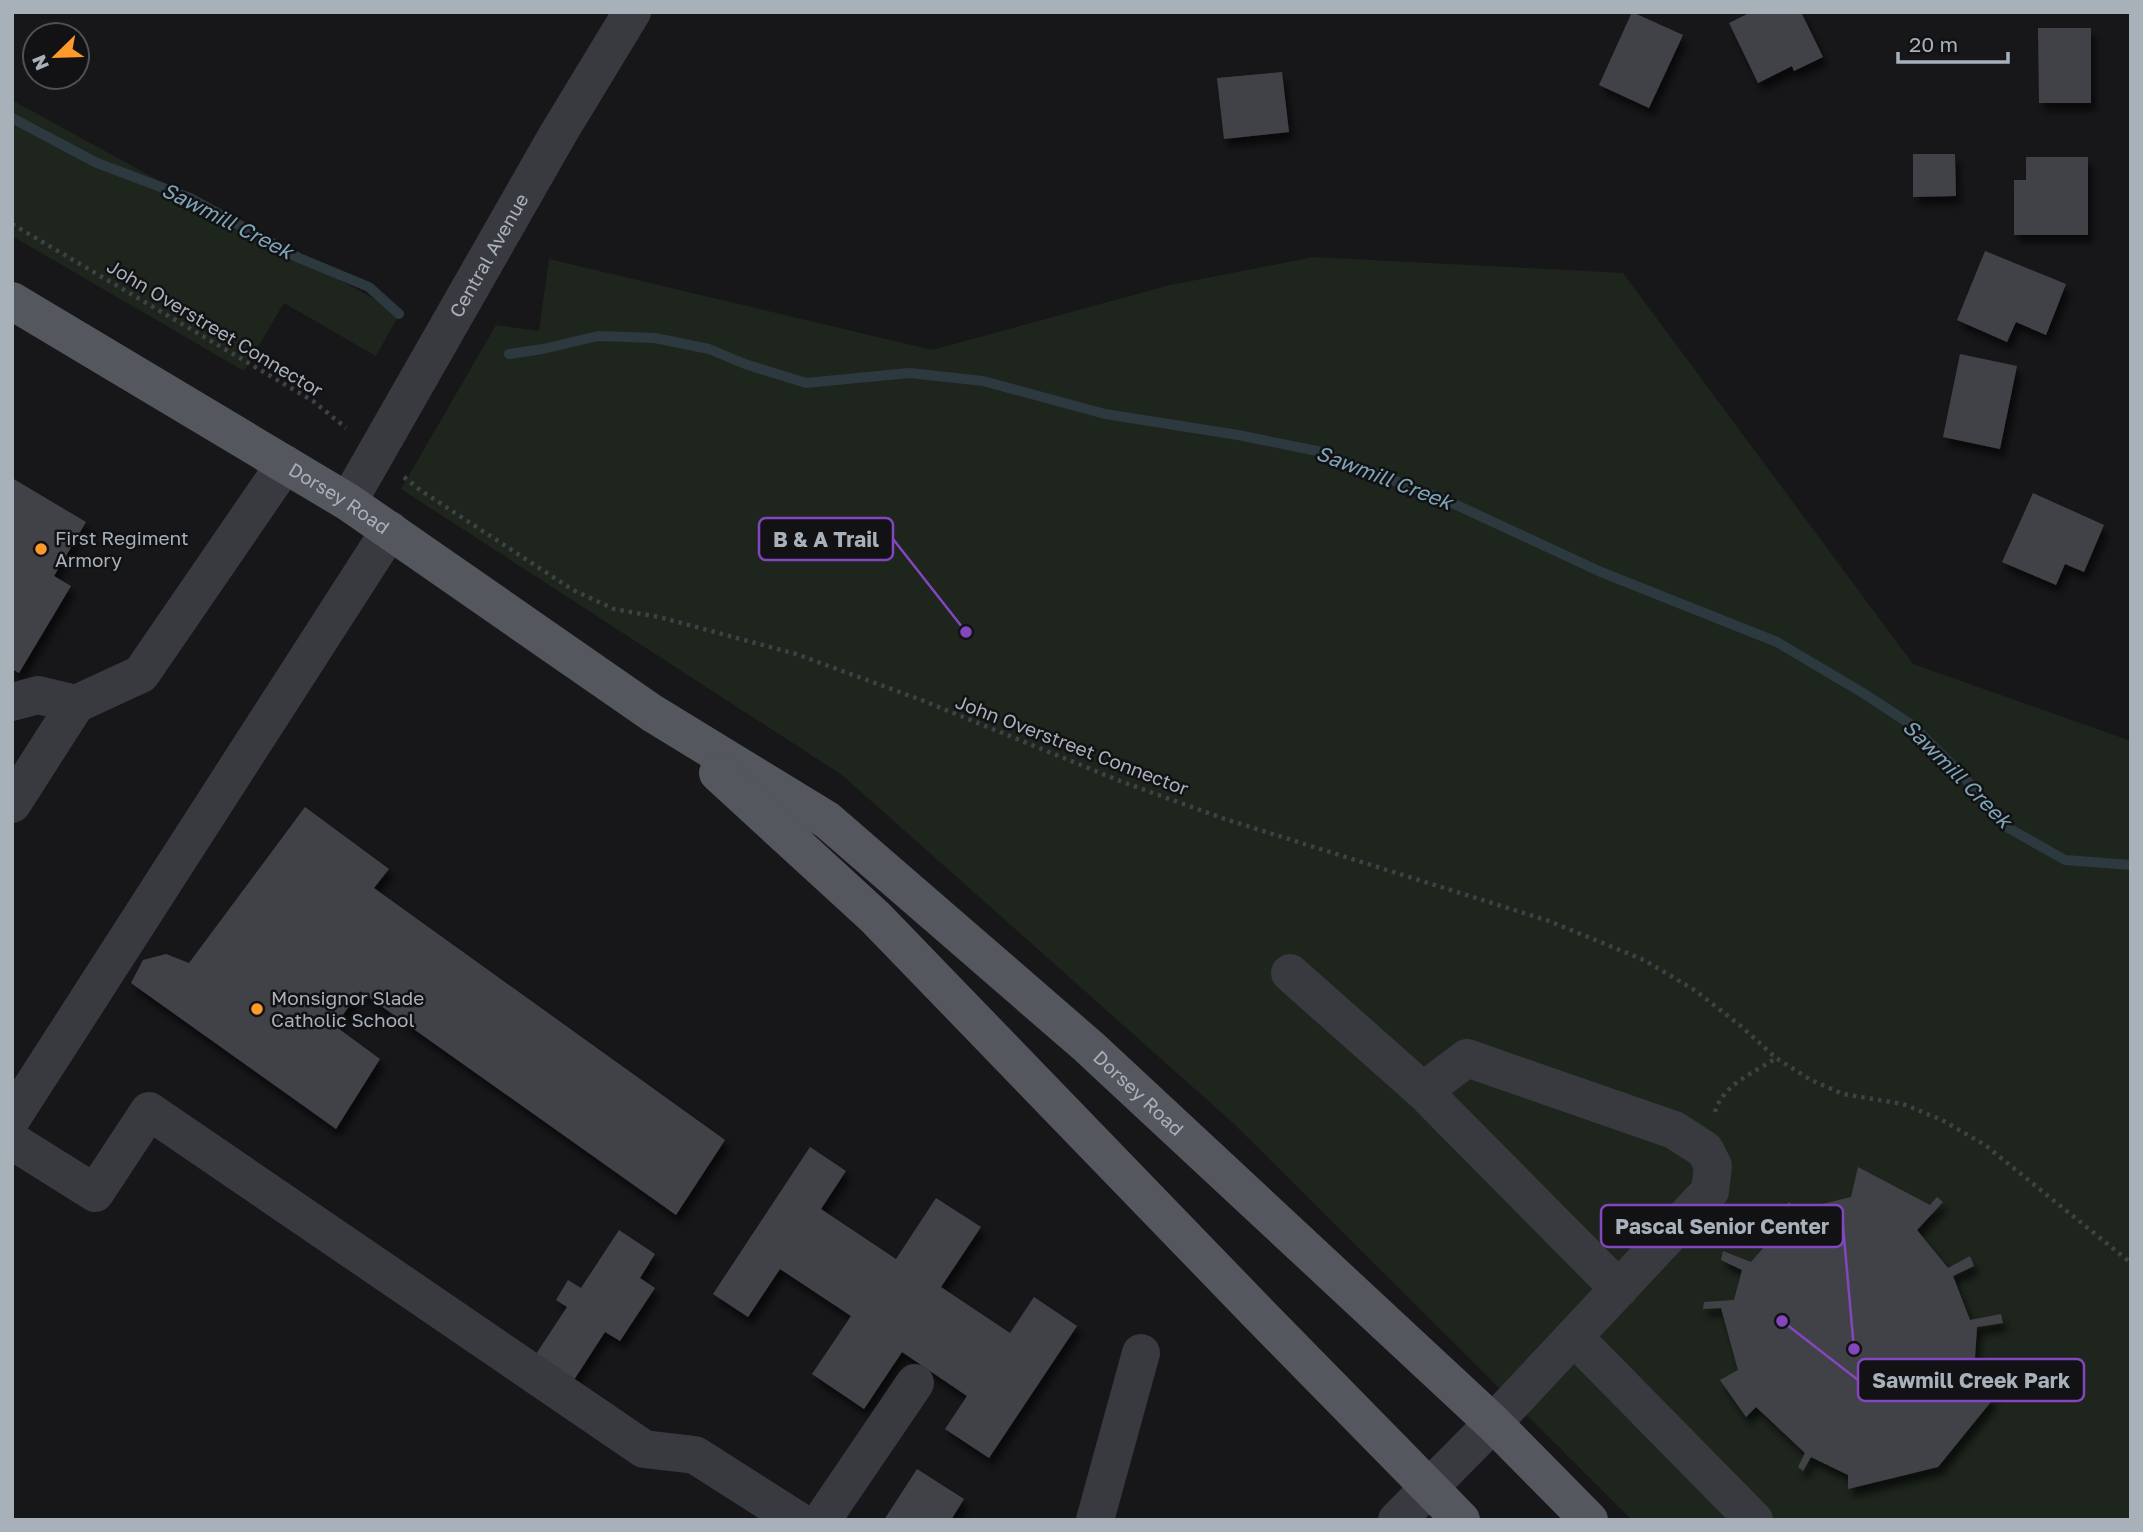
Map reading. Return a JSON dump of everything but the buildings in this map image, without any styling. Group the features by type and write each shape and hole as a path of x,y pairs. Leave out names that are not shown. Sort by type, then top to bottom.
{"main road":[{"name":"Dorsey Road","path":"12,301 348,502 652,713 827,820 1089,1047 1493,1423 1589,1520"},
{"name":"Dorsey Road","path":"652,713 875,917 1461,1520"}],"street":[{"name":"Central Avenue","path":"348,502 558,134 632,12"},
{"path":"12,804 76,704 141,674 285,464"},
{"path":"12,1118 390,530"},
{"path":"12,702 38,695 76,704"},
{"path":"1290,973 1423,1091 1619,1289"},
{"path":"1397,1520 1493,1423 1710,1191 1713,1166 1704,1150 1674,1130 1467,1058 1423,1091"},
{"path":"12,1141 95,1193 149,1111 644,1449 695,1455 797,1520"},
{"path":"1574,1337 1754,1520"},
{"path":"1095,1520 1142,1353"},
{"path":"822,1520 915,1383"}],"path":[{"name":"John Overstreet Connector","path":"12,224 313,401 420,490 573,590 614,609 659,617 796,654 924,701 1120,781 1225,819 1549,921 1644,960 1696,990 1776,1058 1811,1080 1843,1094 1903,1104 1942,1119 1984,1146 2131,1263"},
{"path":"1704,1150 1718,1104 1735,1083 1776,1058"}],"shaded area":[{"path":"12,100 400,313 376,356 284,303 244,371 12,236"},
{"path":"1314,257 1623,273 1913,664 2131,741 2131,1520 1632,1520 1232,1122 842,775 401,489 496,325 539,331 549,259 932,350 1170,285"}],"waterway":[{"name":"Sawmill Creek","path":"12,118 97,163 190,198 299,258 369,287 399,314"},
{"name":"Sawmill Creek","path":"509,354 598,336 655,338 709,349 745,364 806,383 909,373 983,381 1105,414 1238,435 1317,451 1450,502 1601,572 1777,642 1912,725 1964,777 2005,826 2065,860 2131,865"}],"place":[{"name":"First Regiment Armory","path":"41,549"},
{"name":"B & A Trail","path":"966,632"},
{"name":"Monsignor Slade Catholic School","path":"257,1009"},
{"name":"Sawmill Creek Park","path":"1782,1321"},
{"name":"Pascal Senior Center","path":"1854,1349"}]}
